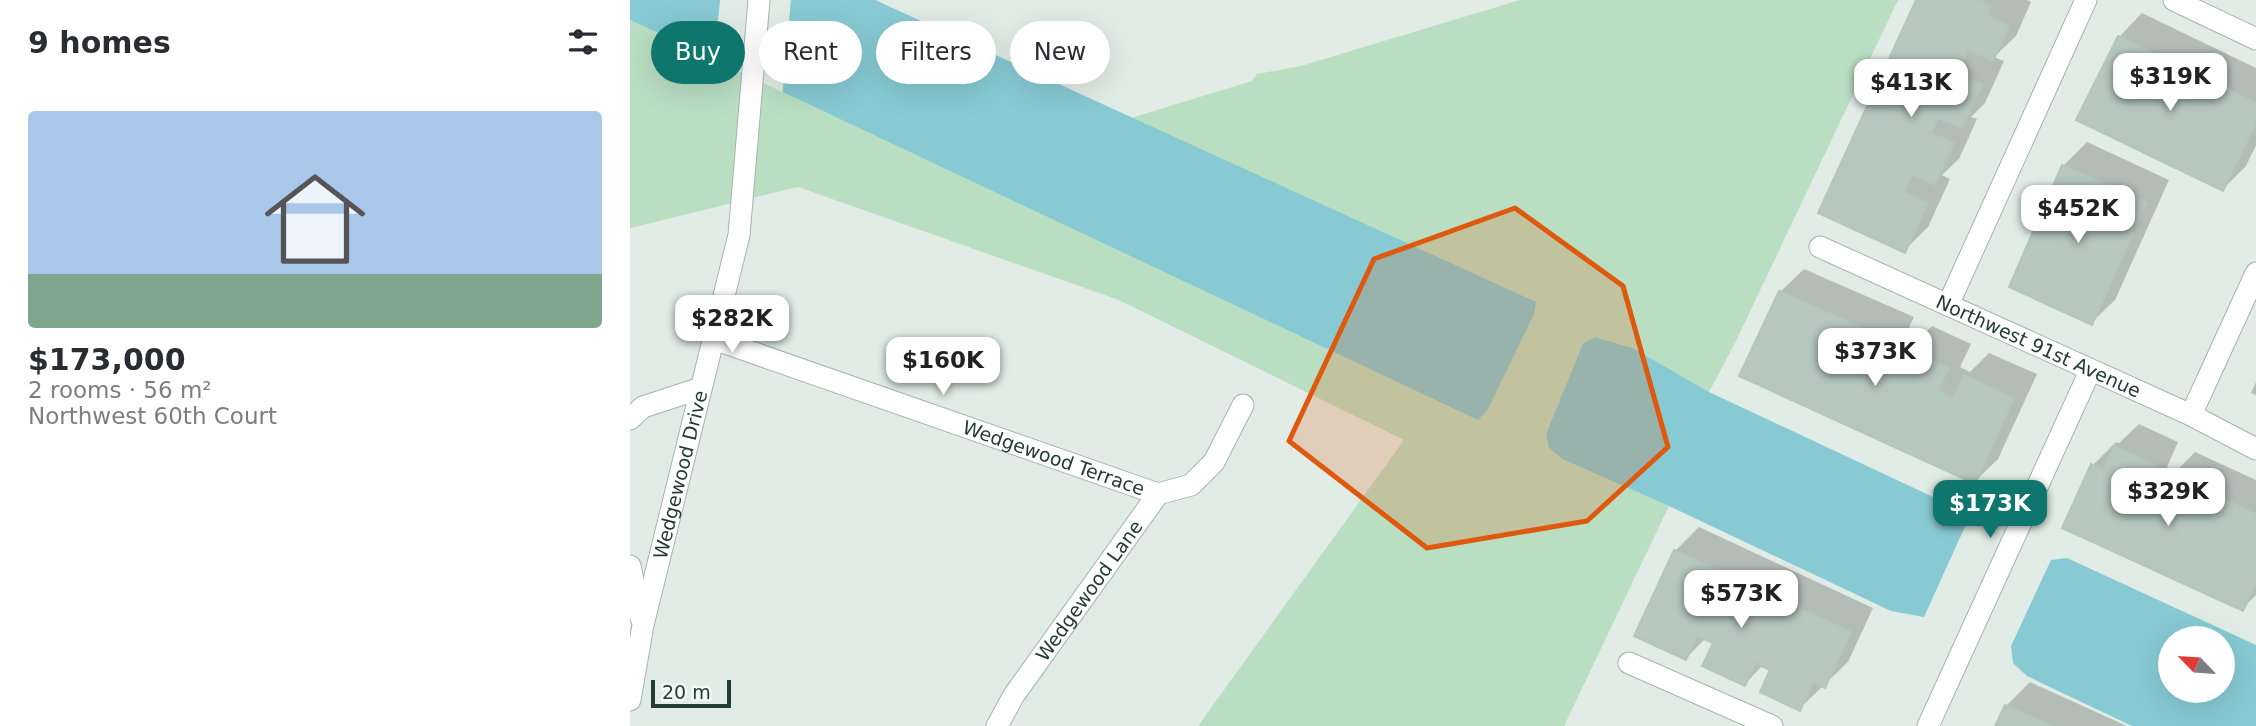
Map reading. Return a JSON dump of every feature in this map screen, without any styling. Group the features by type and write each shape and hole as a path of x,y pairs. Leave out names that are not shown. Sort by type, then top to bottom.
{"street":[{"name":"Wedgewood Drive","path":"630,700 643,625 739,235 760,0"},
{"path":"1948,305 2086,0"},
{"path":"2174,0 2256,39"},
{"name":"Northwest 91st Avenue","path":"1820,247 2190,415 2256,449"},
{"path":"2190,415 2256,273"},
{"name":"Wedgewood Terrace","path":"714,339 1158,494"},
{"path":"1928,726 2090,371"},
{"path":"630,419 643,407 701,388"},
{"path":"1158,494 1191,485 1214,462 1243,405"},
{"name":"Wedgewood Lane","path":"997,726 1014,695 1158,494"},
{"path":"630,566 643,625"},
{"path":"1629,663 1772,726"}],"highlighted area":[{"path":"1515,208 1623,286 1668,447 1587,521 1427,548 1289,441 1374,259"}],"green space":[{"path":"791,0 875,0 921,21 876,21 876,84 996,84 996,56 1010,62 1010,84 1057,84 1131,118 1252,81 1257,74 1301,66 1520,0 1898,0 1736,341 1709,392 1633,348 1596,337 1583,343 1546,434 1549,448 1562,459 1669,506 1564,726 1198,726 1404,440 1119,300 798,187 630,228 630,20 651,30 651,84 745,84 745,74 759,81 759,84 782,92 783,84 862,84 862,21 789,21"}],"water":[{"path":"630,0 720,0 718,21 651,21 651,30 630,20"},
{"path":"791,0 875,0 921,21 876,21 876,84 996,84 996,55 1010,62 1010,84 1059,84 1536,302 1534,314 1488,409 1478,420 783,92 784,84 862,84 862,21 789,21"},
{"path":"1595,337 1633,348 1709,392 1963,511 1968,520 1924,617 1891,611 1669,506 1562,459 1549,448 1546,434 1583,343"},
{"path":"2067,558 2215,626 2158,626 2158,704 2235,704 2235,635 2256,645 2256,726 2132,726 2027,676 2013,663 2011,646 2051,560"}],"building":[{"path":"1916,0 1979,0 1991,6 1987,15 2009,26 1993,61 1968,50 1957,74 1982,85 1962,128 1938,118 1931,133 1954,143 1935,185 1912,174 1904,192 1928,203 1905,253 1818,213"},
{"path":"2118,36 2256,103 2256,123 2223,191 2076,120"},
{"path":"2062,165 2147,203 2092,325 2009,287"},
{"path":"1779,291 1891,341 1881,364 1896,371 1907,348 1949,368 1938,391 1953,398 1964,375 2014,398 1975,484 1739,376"},
{"path":"2114,446 2156,465 2145,490 2159,497 2170,474 2256,514 2256,582 2243,611 2062,528 2091,464 2103,470"},
{"path":"1674,550 1851,632 1825,688 1813,682 1800,711 1760,692 1770,670 1755,663 1745,686 1702,666 1713,643 1697,636 1686,660 1634,636"},
{"path":"2005,705 2052,726 1995,726"}]}
